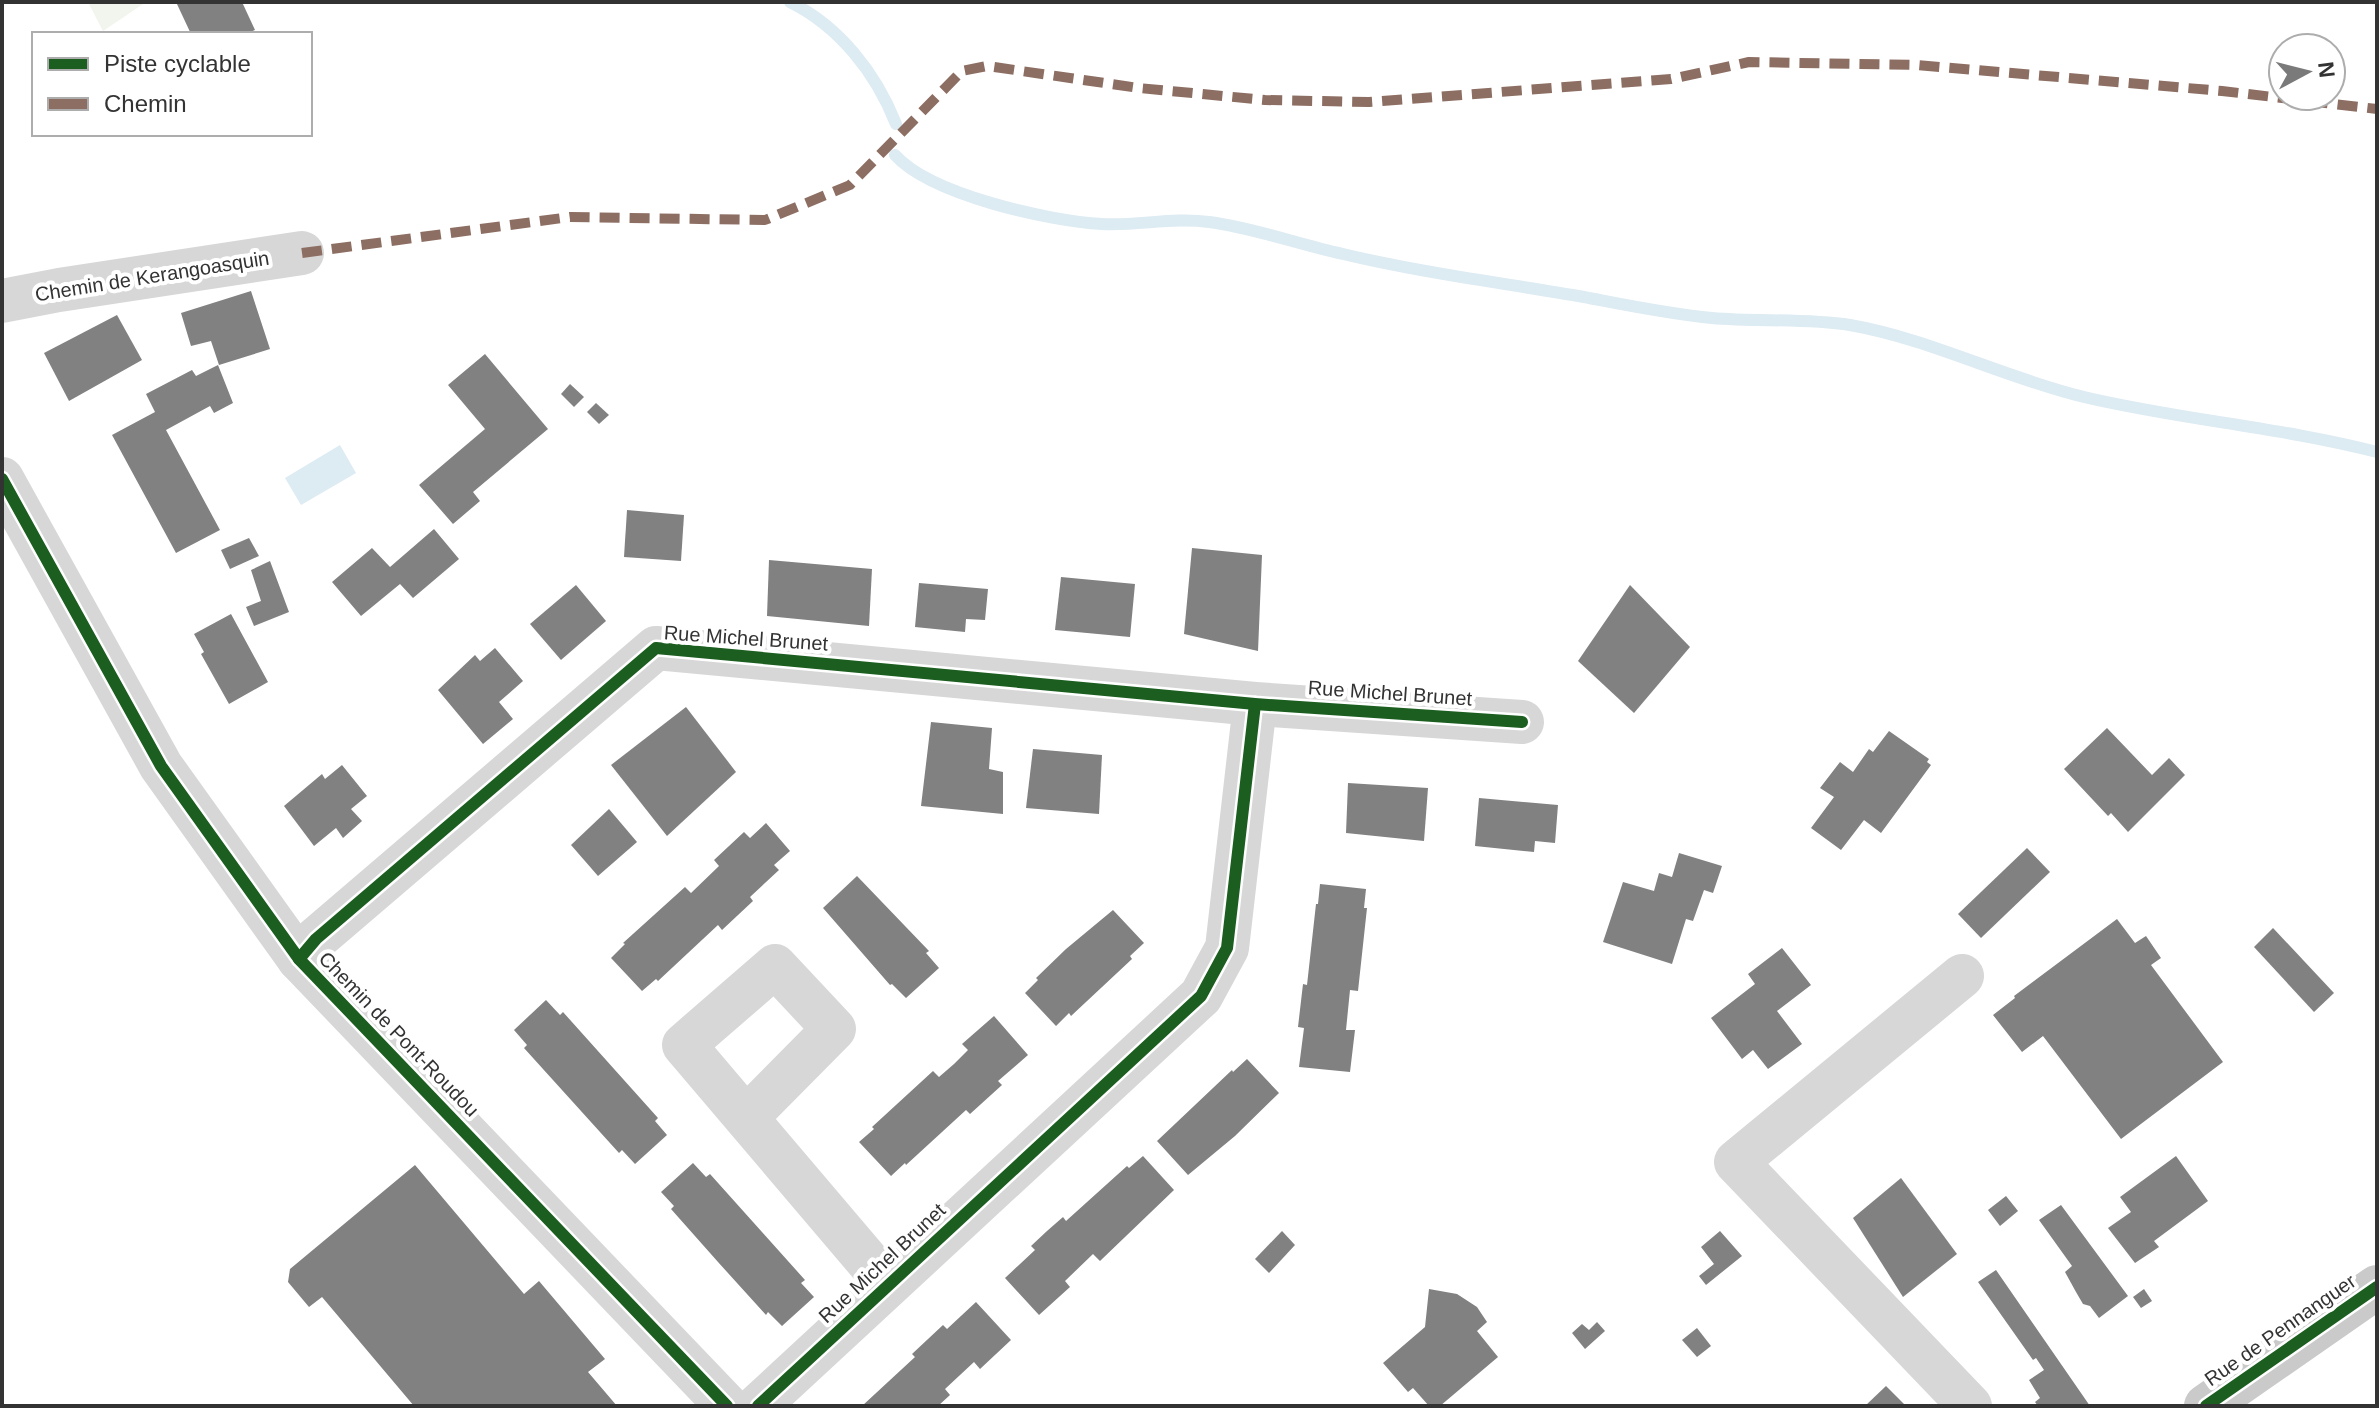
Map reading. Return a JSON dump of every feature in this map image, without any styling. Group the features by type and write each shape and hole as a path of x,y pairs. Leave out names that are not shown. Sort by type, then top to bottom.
{"main road":[{"name":"Rue de Pennanguer","path":"2206,1406 2377,1287"}],"street":[{"name":"Chemin de Kerangoasquin","path":"2,301 302,253"},
{"name":"Chemin de Pont-Roudou","path":"2,479 161,766 299,959 727,1406"},
{"name":"Rue Michel Brunet","path":"299,959 316,939 656,648 1255,704 1522,722"},
{"name":"Rue Michel Brunet","path":"758,1406 1201,996 1227,948 1255,704"},
{"path":"1962,976 1736,1162 1970,1406"},
{"name":"Rue Michel Brunet","path":"746,1118 888,1285"}],"shaded area":[{"path":"88,2 146,2 103,31"},
{"path":"340,445 356,473 301,505 285,478"}],"building":[{"path":"176,2 242,2 255,30 250,32 190,32"},
{"path":"251,291 270,349 219,365 211,341 191,346 181,313"},
{"path":"117,315 142,360 69,401 44,353"},
{"path":"485,354 548,429 473,492 480,501 453,524 419,485 485,429 448,385"},
{"path":"218,365 233,403 214,413 210,406 166,430 220,530 176,553 112,435 155,412 146,394 192,370 196,376"},
{"path":"570,384 584,397 574,407 561,394"},
{"path":"596,403 609,415 599,424 587,412"},
{"path":"627,510 684,515 681,561 624,557"},
{"path":"434,529 459,559 413,598 400,584 361,616 332,582 372,548 390,567"},
{"path":"249,538 259,556 230,569 221,550"},
{"path":"1192,548 1262,555 1258,651 1184,634"},
{"path":"769,560 872,569 869,626 767,616"},
{"path":"270,561 289,612 254,626 246,607 261,601 251,570"},
{"path":"1061,577 1135,584 1130,637 1055,630"},
{"path":"919,583 988,589 985,620 966,619 965,632 915,627"},
{"path":"576,585 606,621 561,660 530,624"},
{"path":"1630,585 1690,647 1634,713 1578,661"},
{"path":"231,614 268,682 229,704 201,654 204,652 194,634"},
{"path":"495,648 523,681 499,702 513,719 483,744 438,690 475,655 480,661"},
{"path":"686,707 736,772 667,836 611,765"},
{"path":"931,722 992,728 989,769 1003,772 1003,814 921,806"},
{"path":"2107,728 2152,775 2169,758 2185,775 2128,832 2111,813 2108,816 2064,769"},
{"path":"1889,731 1929,759 1927,762 1931,765 1881,833 1864,820 1841,850 1811,828 1834,797 1820,788 1840,762 1853,772 1869,749 1873,752"},
{"path":"1033,749 1102,755 1099,814 1026,808"},
{"path":"342,765 367,796 351,809 362,821 343,838 336,828 314,846 284,806 322,774 325,779"},
{"path":"1348,783 1428,788 1424,841 1346,833"},
{"path":"1479,798 1558,805 1555,843 1535,841 1534,852 1475,846"},
{"path":"609,809 637,842 598,876 571,845"},
{"path":"766,823 790,851 774,865 779,870 750,897 753,901 722,930 718,925 658,981 656,979 642,991 611,958 623,943 685,887 691,893 719,866 714,860 744,832 750,838"},
{"path":"2027,848 2050,872 1981,938 1958,914"},
{"path":"1679,853 1722,866 1713,893 1704,890 1693,921 1686,919 1672,964 1603,942 1623,882 1654,891 1659,873 1672,877"},
{"path":"857,876 929,951 926,953 939,968 906,998 890,985 823,908"},
{"path":"1320,884 1366,889 1364,908 1367,908 1358,991 1350,990 1346,1030 1355,1030 1350,1072 1299,1067 1304,1028 1298,1027 1303,984 1307,985"},
{"path":"1113,910 1144,943 1130,956 1132,959 1071,1016 1069,1013 1056,1026 1025,993 1066,949"},
{"path":"2117,919 2135,943 2146,936 2161,958 2151,965 2223,1062 2121,1139 2043,1036 2022,1052 1993,1015"},
{"path":"2273,928 2334,993 2314,1012 2254,947"},
{"path":"1782,948 1811,985 1777,1011 1802,1044 1768,1069 1753,1050 1742,1059 1711,1018 1755,984 1748,974"},
{"path":"546,1000 560,1015 563,1012 658,1118 655,1121 667,1135 635,1164 622,1150 619,1153 524,1048 527,1045 514,1030"},
{"path":"994,1016 1028,1055 998,1081 1002,1085 970,1114 966,1110 891,1176 859,1142 933,1071 939,1077 954,1064 968,1050 962,1044"},
{"path":"1247,1059 1279,1093 1235,1136 1188,1175 1157,1141"},
{"path":"1143,1156 1174,1190 1100,1261 1093,1254 1065,1281 1070,1287 1039,1315 1005,1278 1035,1250 1031,1246 1047,1231 1063,1217 1066,1221 1127,1166 1129,1168"},
{"path":"2176,1156 2208,1201 2154,1241 2159,1247 2135,1263 2108,1228 2131,1212 2120,1197"},
{"path":"693,1163 706,1177 710,1174 805,1280 801,1283 814,1297 782,1326 768,1312 766,1315 718,1262 671,1209 674,1206 661,1192"},
{"path":"415,1165 524,1294 539,1281 605,1359 588,1372 617,1406 414,1406 322,1297 309,1307 288,1282 290,1269"},
{"path":"1901,1178 1957,1254 1903,1297 1853,1218"},
{"path":"2006,1196 2018,1211 2000,1226 1988,1210"},
{"path":"2061,1205 2128,1296 2099,1318 2090,1306 2083,1304 2065,1272 2072,1266 2039,1220"},
{"path":"1282,1231 1295,1245 1269,1273 1255,1259"},
{"path":"1720,1231 1742,1256 1706,1285 1699,1276 1714,1264 1701,1247"},
{"path":"1996,1270 2090,1406 2038,1406 2035,1402 2040,1398 2029,1380 2044,1370 2036,1358 2033,1360 1978,1282"},
{"path":"1429,1289 1457,1294 1477,1307 1487,1322 1477,1331 1498,1357 1440,1406 1429,1406 1413,1388 1408,1392 1383,1363 1425,1327"},
{"path":"2144,1289 2152,1301 2141,1308 2133,1297"},
{"path":"976,1302 1011,1340 980,1369 974,1362 945,1389 950,1395 938,1406 862,1406 915,1357 912,1354 943,1325 947,1329"},
{"path":"1597,1322 1605,1331 1585,1349 1572,1333 1582,1324 1589,1330"},
{"path":"1697,1328 1711,1346 1697,1357 1682,1340"},
{"path":"1886,1386 1906,1406 1865,1406"}],"waterway":[{"path":"790,2 824,24 854,53 878,87 896,124"},
{"path":"895,155 912,169 962,194 1052,218 1102,224 1182,220 1209,222 1403,267 1664,312 1712,318 1850,325 1909,339 2025,380 2084,397 2377,452"}],"marked path":[{"path":"302,253 570,217 765,220 850,185 962,71 987,66 1139,88 1265,100 1369,102 1671,79 1749,62 1917,65 2222,91 2377,109"}],"cycle path":[{"path":"2,479 161,766 299,959 727,1406"},
{"path":"299,959 316,939 656,648 1255,704 1522,722"},
{"path":"758,1406 1201,996 1227,948 1255,704"},
{"path":"2206,1406 2377,1287"}]}
